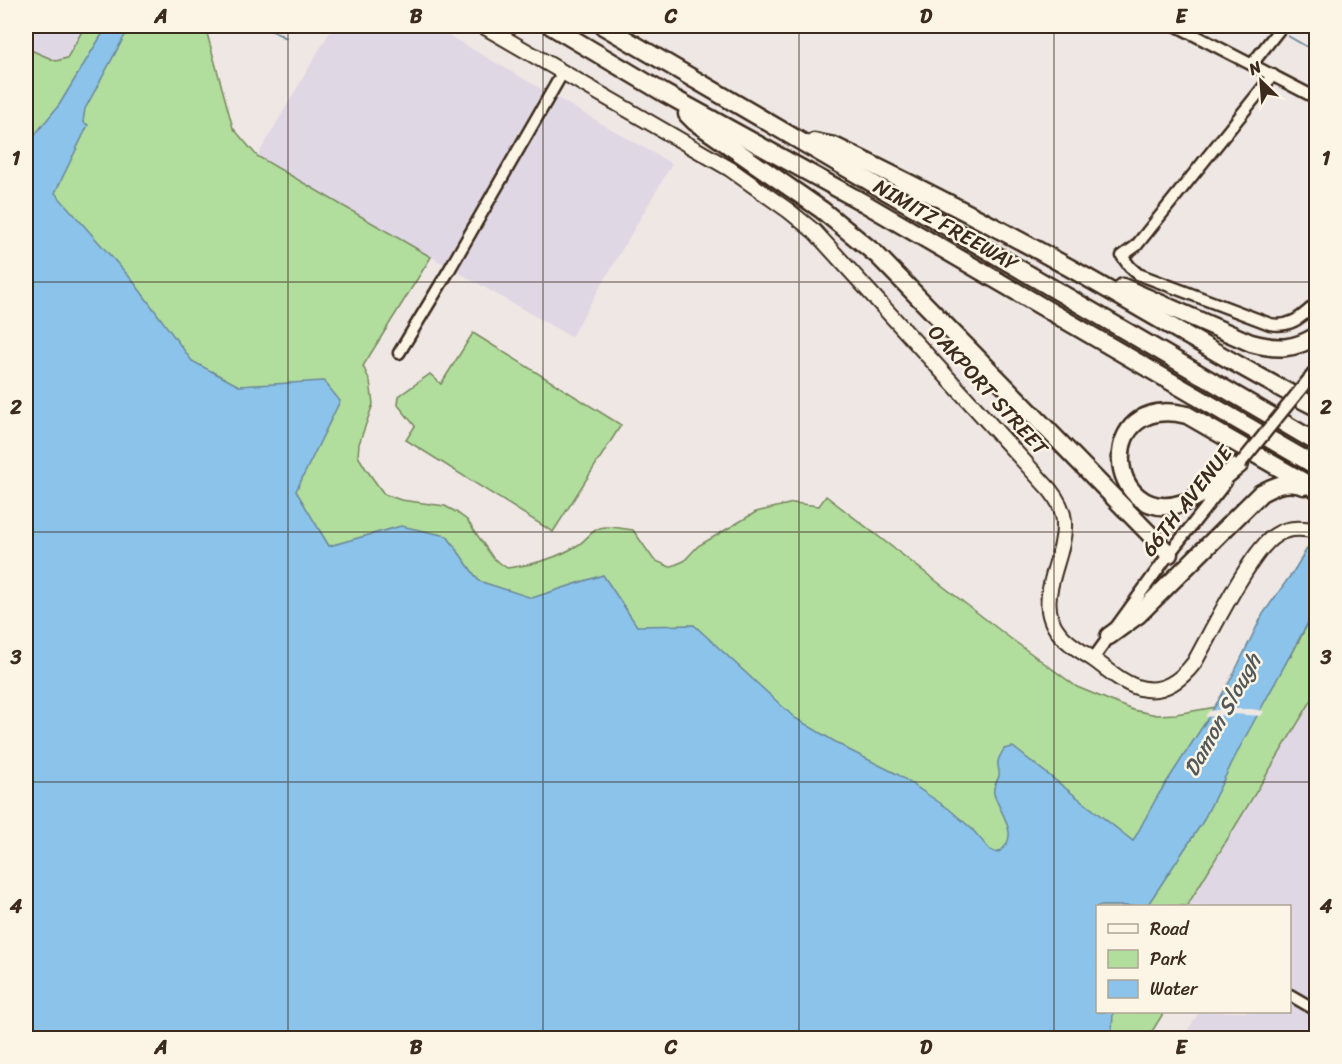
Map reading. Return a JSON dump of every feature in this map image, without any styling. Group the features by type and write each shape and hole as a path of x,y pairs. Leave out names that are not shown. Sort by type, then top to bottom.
{"highway":[{"name":"NIMITZ FREEWAY","path":"551,26 664,93 864,203 1317,466"},
{"name":"NIMITZ FREEWAY","path":"603,26 801,139 873,184 1317,442"},
{"path":"664,93 695,122 822,210 877,255 1169,554"},
{"path":"801,139 834,146 958,206 1071,268 1277,387 1317,406"},
{"path":"1071,268 1107,280 1251,343 1276,349 1288,349 1317,336"},
{"path":"1240,464 1207,492 1182,503 1167,506 1145,501 1133,492 1119,464 1121,445 1128,431 1139,420 1153,413 1171,411 1187,415 1317,490"},
{"path":"1109,636 1138,615 1261,493 1273,486 1285,483 1297,483 1317,490"}],"main road":[{"name":"OAKPORT STREET","path":"483,26 730,169 804,222 830,248 1050,490 1062,512 1064,524 1063,537 1050,588 1049,614 1060,634 1071,645 1134,686 1148,690 1162,688 1174,684 1185,675 1265,543 1286,530 1313,530"}],"street":[{"path":"1177,26 1317,98"},
{"path":"1252,64 1282,26"},
{"path":"399,353 563,72"},
{"path":"1273,75 1136,246 1122,256 1138,274 1270,324 1280,326 1289,324 1317,304"},
{"name":"66TH AVENUE","path":"1093,659 1169,554 1317,370"},
{"path":"1291,996 1317,1010"}],"shaded area":[{"path":"26,26 85,26 67,59 56,61 26,48"},
{"path":"333,26 432,26 672,164 571,337 257,157"},
{"path":"1316,693 1316,1038 1183,1038 1198,1013 1291,1013 1291,905 1178,905 1299,723"}],"green space":[{"path":"85,26 205,26 233,128 257,156 431,257 363,366 370,381 373,404 359,444 358,456 384,494 401,500 445,506 456,512 467,520 493,558 507,568 552,558 570,550 591,533 604,527 633,530 654,560 670,567 684,561 698,546 756,512 793,503 819,506 826,496 1077,687 1133,710 1157,715 1227,705 1291,656 1316,608 1316,693 1188,905 1096,905 1096,1013 1163,1013 1148,1038 26,1038 26,48 56,61 67,58"},
{"path":"473,333 621,425 553,532 406,440 415,426 398,405 399,396 430,374 441,384"}],"water":[{"name":"Damon Slough","path":"107,26 130,26 85,109 83,122 88,125 55,193 133,281 192,361 239,386 324,381 340,401 296,491 329,546 401,526 447,536 479,581 532,598 603,575 637,626 694,625 795,718 849,750 897,774 949,809 972,829 990,850 997,853 1005,847 1009,833 994,789 999,776 999,757 1004,749 1013,747 1133,841 1157,797 1230,681 1263,614 1295,569 1316,533 1316,608 1241,745 1202,823 1148,905 1096,905 1096,1013 1113,1013 1112,1034 1115,1038 26,1038 26,135 33,137 59,105"}],"pier":[{"path":"1223,709 1264,711 1261,716 1234,714 1205,717 1209,711"}],"waterway":[{"path":"264,26 286,38"},
{"path":"1288,36 1316,52"}]}
